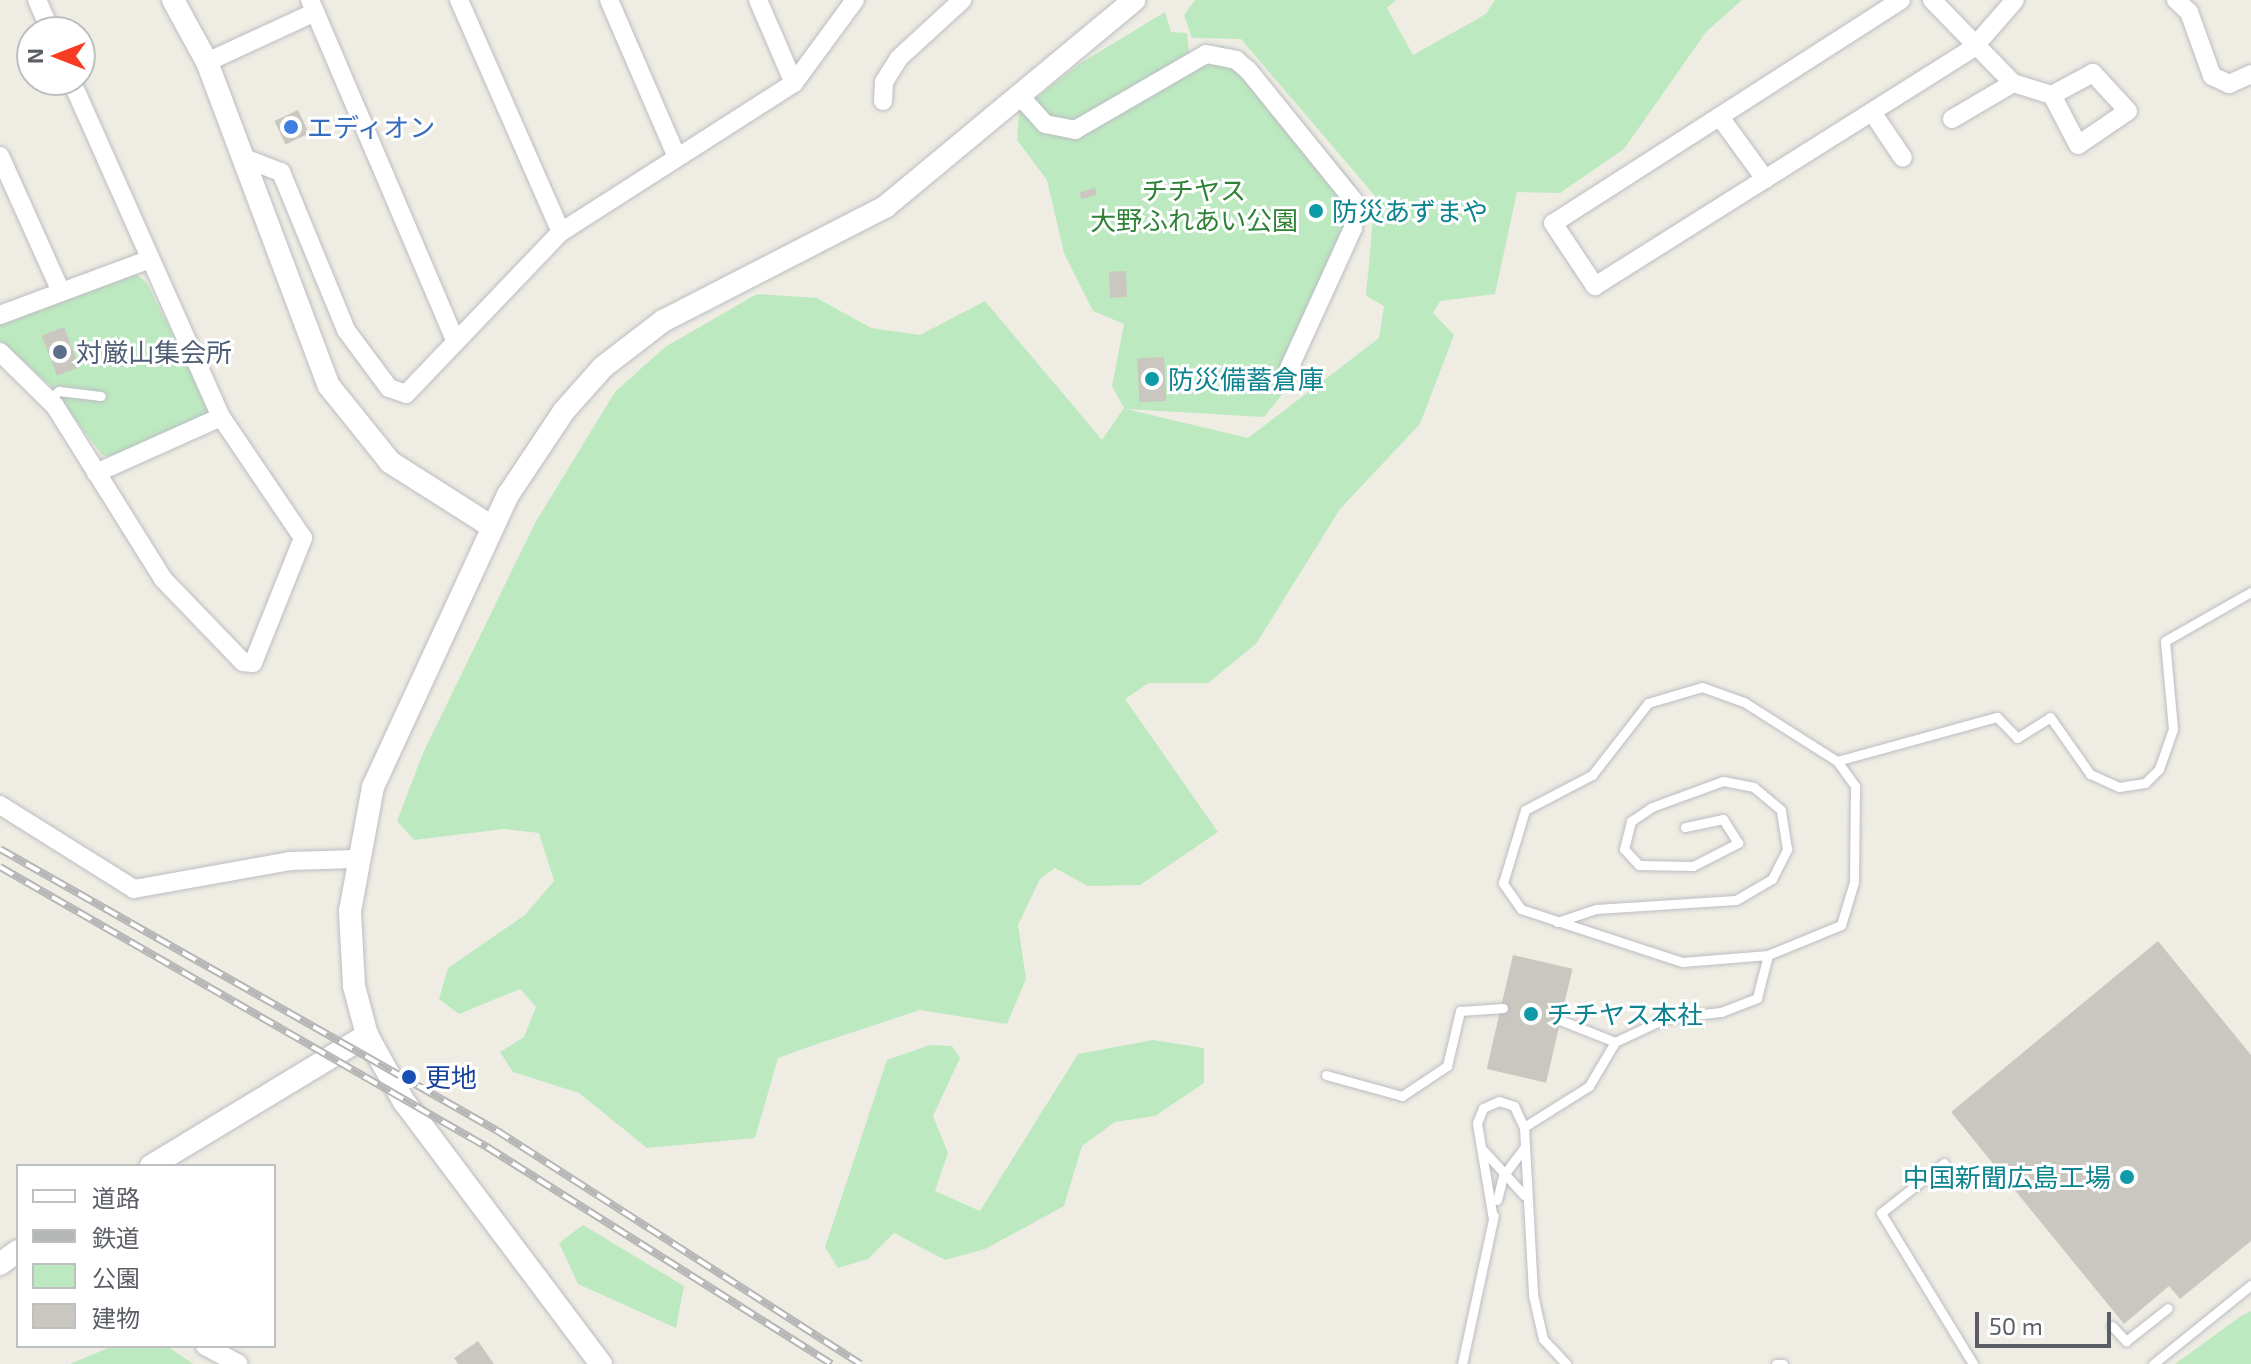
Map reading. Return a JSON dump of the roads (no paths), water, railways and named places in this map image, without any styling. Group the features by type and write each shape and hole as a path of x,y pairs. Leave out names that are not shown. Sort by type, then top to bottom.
{"street":[{"path":"173,0 207,62 346,412 390,462 491,526"},
{"path":"459,0 561,232"},
{"path":"609,0 676,155"},
{"path":"758,0 794,83"},
{"path":"244,158 281,172 346,330 389,388 406,394 454,337 561,232 676,155 794,83 855,0"},
{"path":"883,101 884,82 899,58 962,0"},
{"path":"601,1364 404,1102 367,1035 352,961 355,859 379,772 491,526 564,411 633,341 885,207 1134,0"},
{"path":"1901,0 1553,223 1595,286 1974,47 2015,0"},
{"path":"1932,0 1974,47 2013,83 2052,95"},
{"path":"2176,0 2189,12 2212,76 2229,84 2251,74"},
{"path":"207,62 313,6 454,337"},
{"path":"1020,96 1045,124 1075,130 1206,54 1248,70 1354,201 1353,228 1285,377"},
{"path":"1952,119 2013,83"},
{"path":"0,352 49,399 163,579 243,662 253,663 303,538 221,417 148,260 78,96"},
{"path":"1872,112 1903,158"},
{"path":"1720,117 1765,179"},
{"path":"0,156 61,292"},
{"path":"0,315 148,260"},
{"path":"96,473 221,417"},
{"path":"0,805 134,889 289,861 355,859"},
{"path":"154,1164 367,1035"},
{"path":"209,1348 239,1364"}],"lane":[{"path":"49,399 59,391 101,396"},
{"path":"1837,761 1997,717 2017,738 2050,717 2090,774 2119,787 2145,783 2159,769 2173,729 2165,641 2251,592"},
{"path":"1702,687 1744,702 1837,761 1855,786 1854,882 1841,925 1768,955 1682,962 1521,909 1503,883 1525,810 1592,775 1648,703 1702,687"},
{"path":"1557,922 1596,909 1736,900 1782,866 1781,810 1737,781 1701,785 1652,807 1631,821 1624,849 1639,865 1666,868 1715,861 1738,843 1723,819 1685,827"},
{"path":"1462,1364 1493,1219 1506,1172 1525,1132 1589,1086 1615,1042 1666,1018 1721,1012 1757,998 1768,955"},
{"path":"1326,1075 1402,1096 1447,1066 1460,1011 1503,1008"},
{"path":"1560,1020 1615,1042"},
{"path":"1493,1219 1478,1132 1479,1115 1499,1101 1514,1106 1525,1132 1526,1206 1543,1339 1566,1364"},
{"path":"1478,1132 1483,1151 1506,1172 1526,1206"},
{"path":"1944,1163 1881,1213 1973,1364"},
{"path":"2153,1364 2251,1285"},
{"path":"2112,1326 2126,1341 2168,1308"},
{"path":"1776,1364 1783,1364"}],"railway":[{"path":"0,849 496,1130 860,1364"},
{"path":"0,867 487,1147 831,1364"}],"place":[{"name":"エディオン","path":"291,127"},
{"name":"防災あずまや","path":"1316,211"},
{"name":"対厳山集会所","path":"60,352"},
{"name":"防災備蓄倉庫","path":"1152,379"},
{"name":"チチヤス本社","path":"1531,1014"},
{"name":"更地","path":"409,1077"},
{"name":"中国新聞広島工場","path":"2127,1177"}],"park label":[{"name":"チチヤス 大野ふれあい公園","path":"1194,205"}]}
